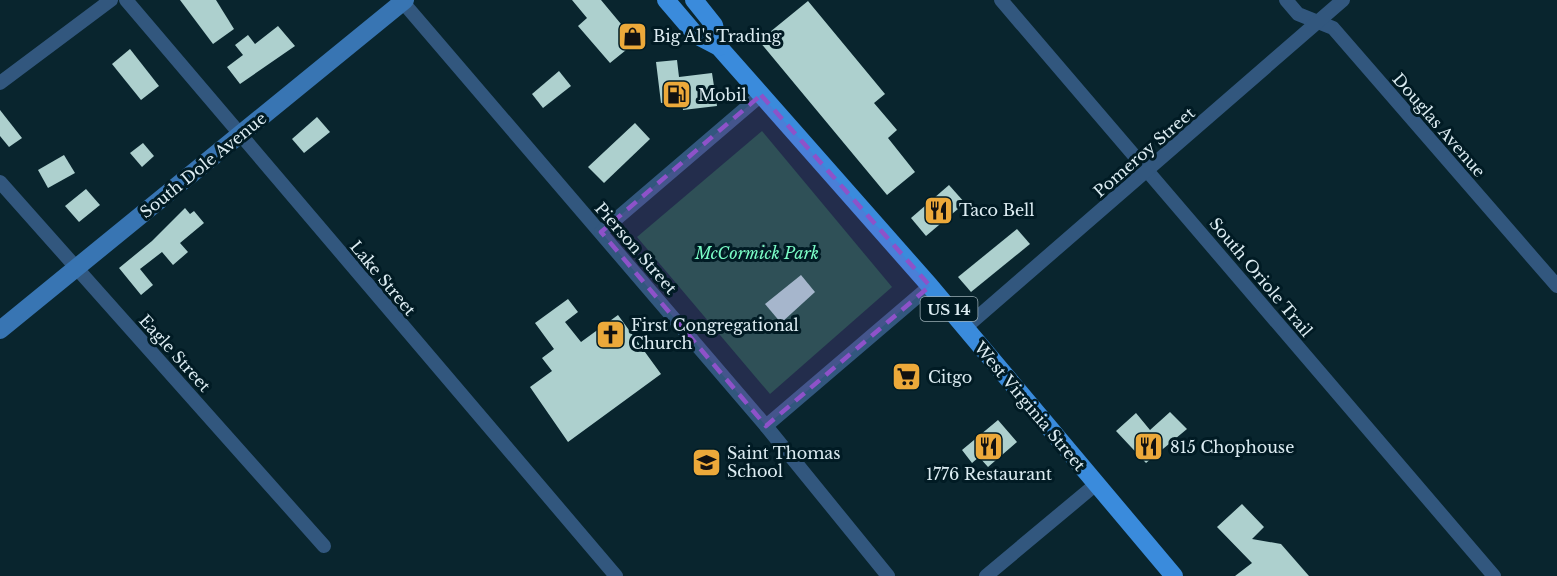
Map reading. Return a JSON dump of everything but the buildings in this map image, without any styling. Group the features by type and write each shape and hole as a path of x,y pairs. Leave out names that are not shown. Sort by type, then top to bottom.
{"main road":[{"name":"West Virginia Street","path":"666,0 696,35 719,47 930,286 1174,576"},
{"name":"West Virginia Street","path":"694,0 714,25 719,47"}],"street":[{"path":"0,83 111,0"},
{"name":"Lake Street","path":"126,0 616,576"},
{"name":"South Oriole Trail","path":"1001,0 1149,170 1494,576"},
{"name":"Douglas Avenue","path":"1286,0 1298,14 1333,28 1557,286"},
{"name":"Pomeroy Street","path":"965,328 1343,0"},
{"name":"South Dole Avenue","path":"0,330 241,136 403,1"},
{"name":"Pierson Street","path":"403,1 766,426 888,576"},
{"path":"601,232 761,95"},
{"name":"Eagle Street","path":"0,182 324,546"},
{"path":"766,426 930,286"},
{"path":"986,576 1095,484"}],"highlighted area":[{"path":"761,95 930,286 766,426 601,232"}],"green space":[{"name":"McCormick Park","path":"762,131 892,287 770,394 637,237"}],"place":[{"name":"Big Al's Trading","path":"632,36"},
{"name":"Mobil","path":"677,95"},
{"name":"Taco Bell","path":"938,210"},
{"name":"First Congregational Church","path":"610,334"},
{"name":"Citgo","path":"907,377"},
{"name":"1776 Restaurant","path":"989,446"},
{"name":"815 Chophouse","path":"1149,447"},
{"name":"Saint Thomas School","path":"706,462"}]}
